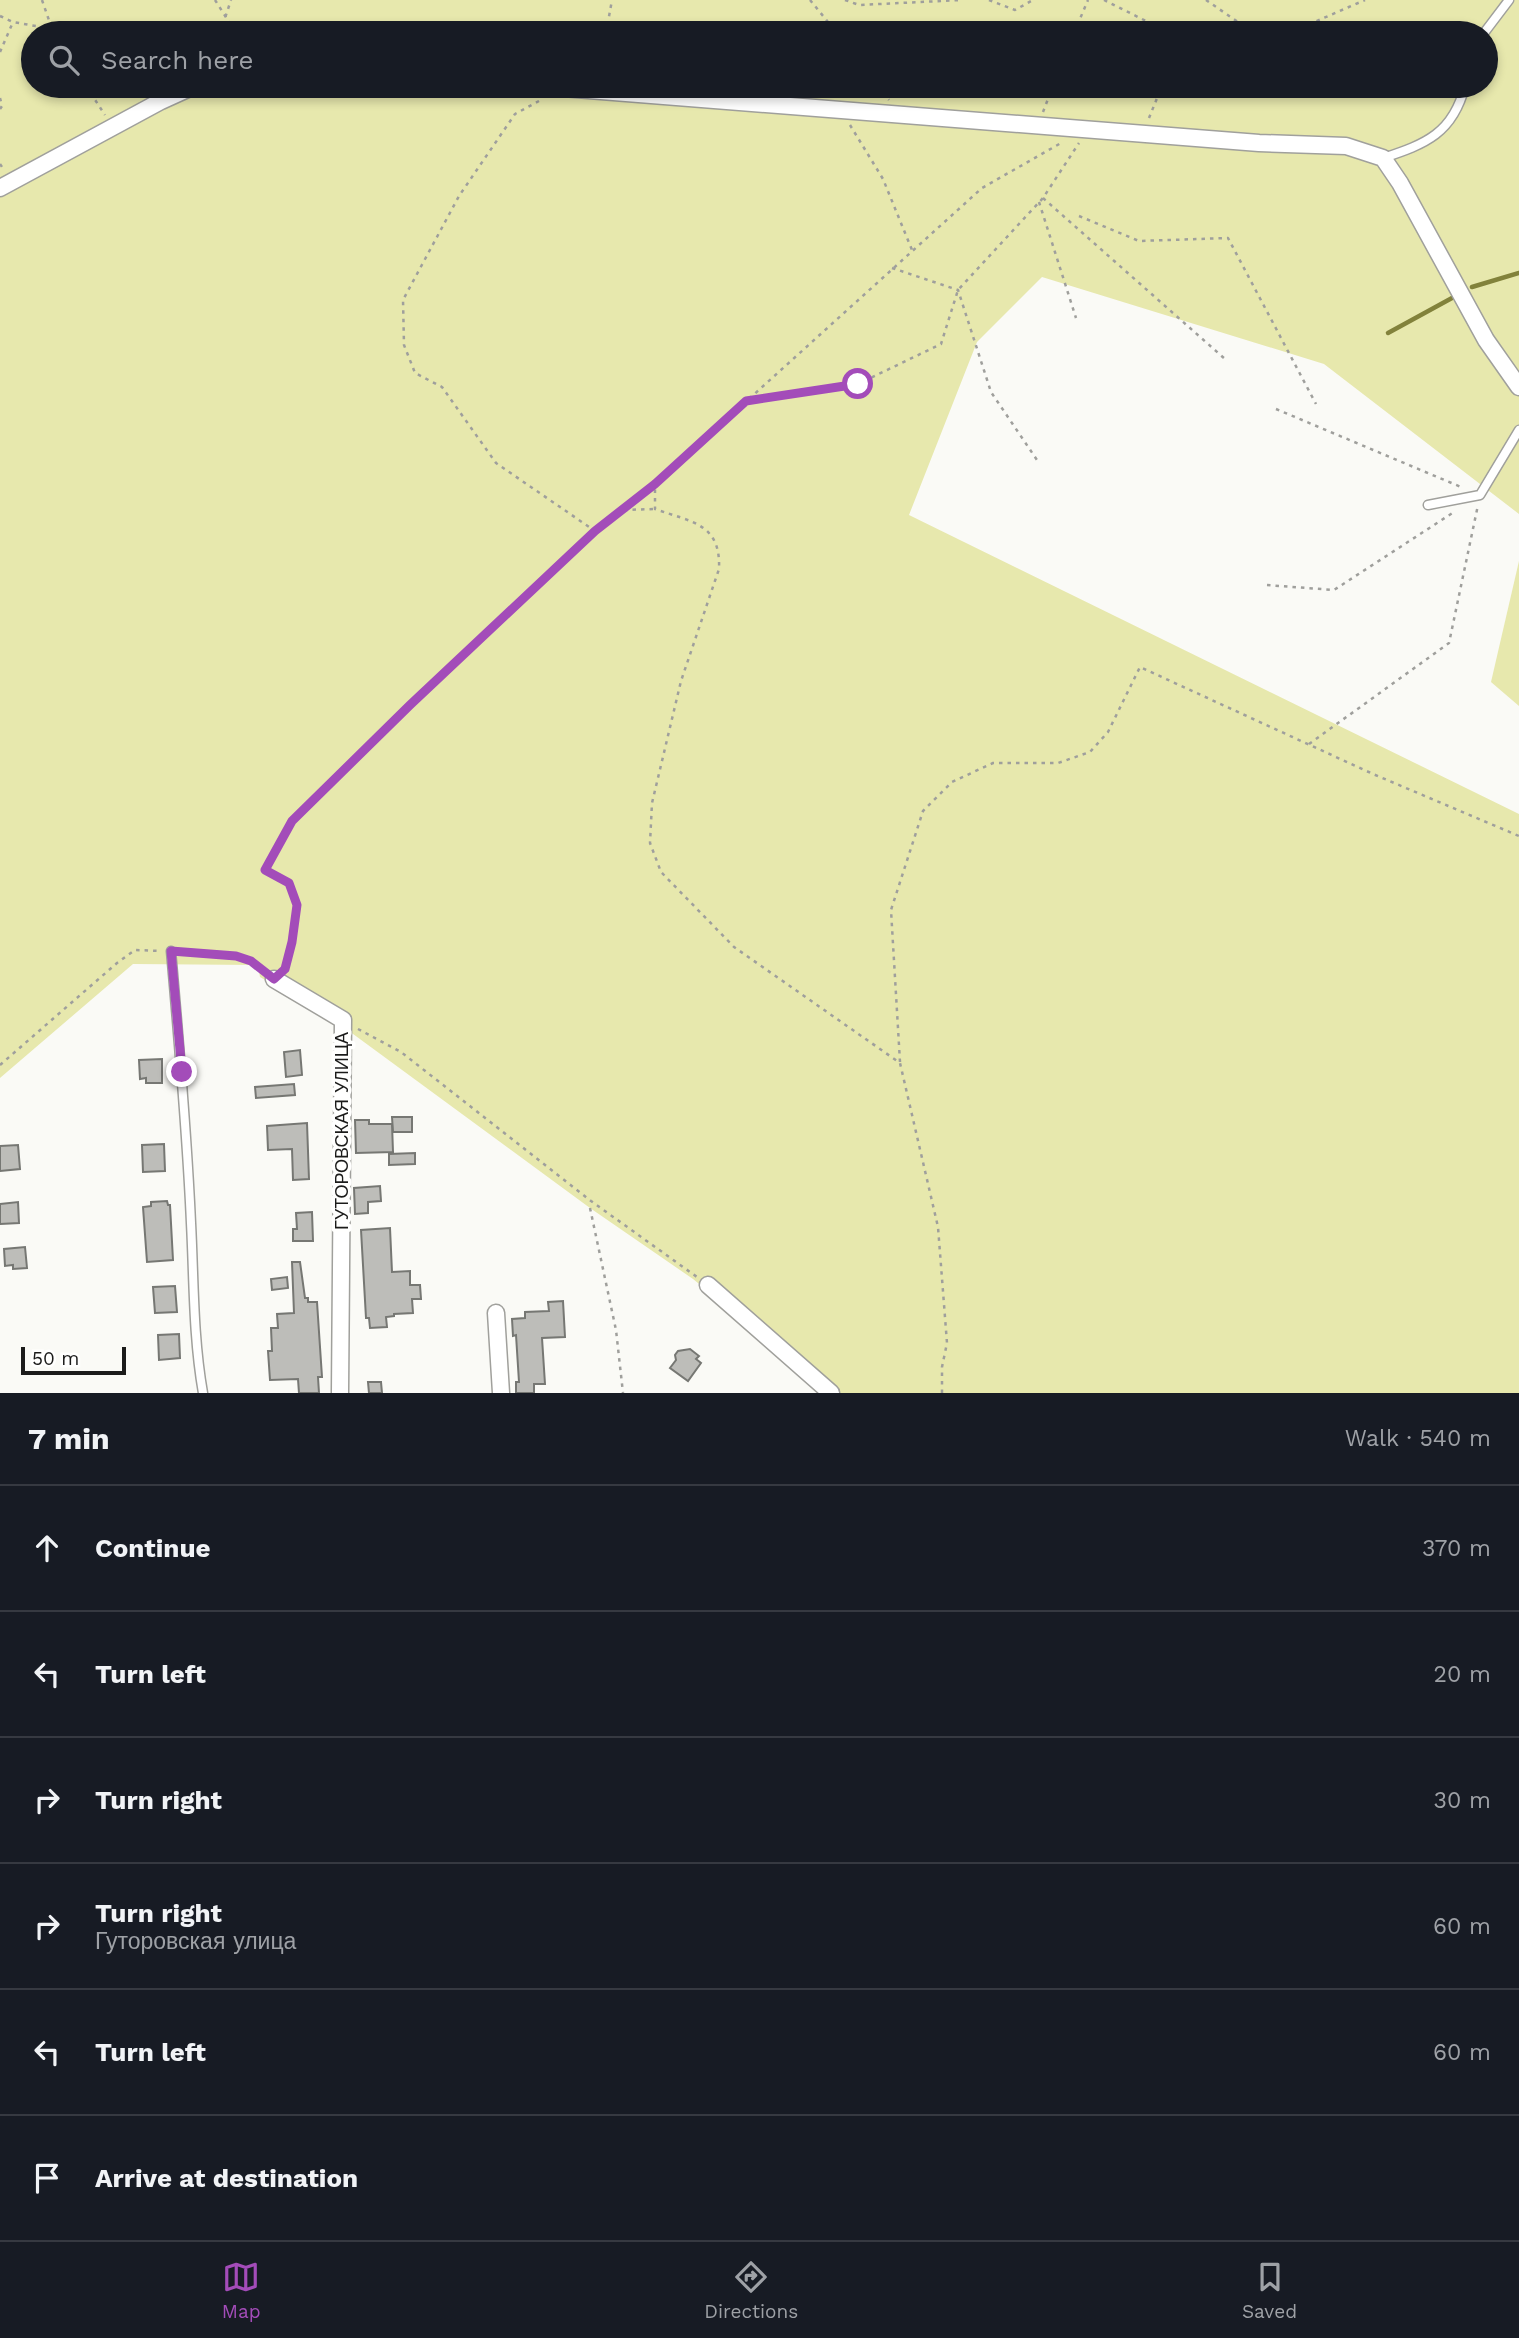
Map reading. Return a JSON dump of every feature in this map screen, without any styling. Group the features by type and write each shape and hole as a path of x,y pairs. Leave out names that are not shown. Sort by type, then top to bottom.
{"street":[{"path":"0,188 171,98"},
{"path":"628,98 841,110 1259,143 1346,146 1383,158 1400,183 1486,340 1519,387"},
{"name":"ГУТОРОВСКАЯ УЛИЦА","path":"274,979 343,1020 341,1393"},
{"path":"708,1285 831,1393"},
{"path":"496,1313 501,1393"}],"lane":[{"path":"1493,21 1509,0"},
{"path":"1383,158 1436,136 1448,124 1462,98"},
{"path":"1427,505 1480,495 1519,430"},
{"path":"171,951 185,1114 195,1333 204,1393"}],"path":[{"path":"42,0 50,21"},
{"path":"215,0 228,21"},
{"path":"223,21 231,0"},
{"path":"608,21 612,0"},
{"path":"810,0 827,21"},
{"path":"845,0 859,5 961,0"},
{"path":"989,0 1015,10 1033,0"},
{"path":"1079,21 1087,0"},
{"path":"1104,0 1146,21"},
{"path":"1206,0 1237,21"},
{"path":"1317,21 1365,0"},
{"path":"0,16 21,24"},
{"path":"0,52 13,22"},
{"path":"0,98 0,109"},
{"path":"94,98 114,127"},
{"path":"533,98 515,114 459,196 402,300 404,345 415,373 442,387 496,463 595,531"},
{"path":"1038,125 1048,98"},
{"path":"1143,133 1158,98"},
{"path":"841,110 883,179 912,250"},
{"path":"746,401 858,384 942,344 958,290 1043,198 1089,129"},
{"path":"0,1065 135,950 236,956 251,961 274,979 285,969 297,905 289,883 265,870 292,821 410,705 595,531 655,484 982,188 1064,142"},
{"path":"1043,198 1225,359"},
{"path":"1039,202 1076,318"},
{"path":"1079,216 1139,241 1228,238 1316,404"},
{"path":"892,268 958,290"},
{"path":"958,290 991,392 1037,460"},
{"path":"1276,410 1480,495 1449,643 1309,744"},
{"path":"655,484 655,509"},
{"path":"622,510 655,509 700,526 714,537 720,554 719,569 681,681 652,803 650,843 661,872 734,947 900,1063"},
{"path":"1267,584 1334,590 1458,510"},
{"path":"942,1393 942,1367 947,1343 938,1227 900,1063 891,911 923,811 952,782 993,763 1058,763 1090,752 1108,732 1140,667 1519,836"},
{"path":"343,1020 401,1052 591,1201 708,1285"},
{"path":"590,1208 616,1329 623,1393"}],"green space":[{"path":"0,0 1519,0 1519,514 1324,364 1042,277 977,342 909,515 1519,814 1519,1393 834,1393 693,1279 590,1208 334,1020 260,977 258,965 133,964 0,1078"},
{"path":"1519,561 1519,706 1491,682"}],"building":[{"path":"300,1050 302,1075 286,1077 284,1052"},
{"path":"162,1059 162,1083 146,1083 146,1078 140,1079 139,1060"},
{"path":"294,1084 295,1095 256,1098 255,1087"},
{"path":"392,1117 412,1117 412,1132 393,1132"},
{"path":"355,1120 369,1120 369,1124 392,1124 393,1152 356,1153"},
{"path":"307,1123 309,1179 293,1180 292,1149 268,1150 267,1126"},
{"path":"164,1144 165,1171 143,1172 142,1145"},
{"path":"18,1145 20,1169 0,1171 0,1146"},
{"path":"415,1153 415,1164 389,1165 389,1154"},
{"path":"380,1186 381,1201 368,1202 368,1213 355,1214 354,1188"},
{"path":"167,1201 170,1205 173,1260 147,1262 143,1207 151,1206 151,1202"},
{"path":"18,1202 19,1223 0,1224 0,1204"},
{"path":"312,1212 313,1241 293,1241 293,1229 297,1229 296,1213"},
{"path":"390,1228 392,1272 410,1271 410,1285 420,1285 421,1299 412,1299 413,1313 394,1314 386,1317 387,1327 370,1328 369,1318 366,1318 361,1230"},
{"path":"25,1247 27,1268 13,1269 13,1265 5,1266 4,1249"},
{"path":"292,1262 300,1262 305,1298 308,1298 308,1302 317,1302 322,1377 318,1377 319,1393 299,1393 298,1379 270,1380 268,1351 272,1351 271,1328 278,1328 277,1314 294,1313"},
{"path":"287,1277 288,1288 272,1290 271,1279"},
{"path":"175,1286 177,1312 155,1313 153,1287"},
{"path":"563,1301 565,1337 542,1338 545,1384 534,1384 534,1393 516,1393 516,1382 519,1382 516,1335 513,1336 512,1319 525,1318 525,1312 549,1311 548,1302"},
{"path":"179,1334 180,1358 159,1360 158,1335"},
{"path":"690,1349 699,1356 696,1359 701,1363 688,1381 670,1368 678,1351"},
{"path":"368,1382 381,1382 382,1393 369,1393"}],"waterway":[{"path":"1472,287 1519,273"},
{"path":"1388,333 1452,298"}],"route":[{"path":"182,1072 171,951 236,956 251,961 274,979 285,969 297,905 289,883 265,870 292,821 410,705 595,531 655,484 746,401 858,384"}]}
